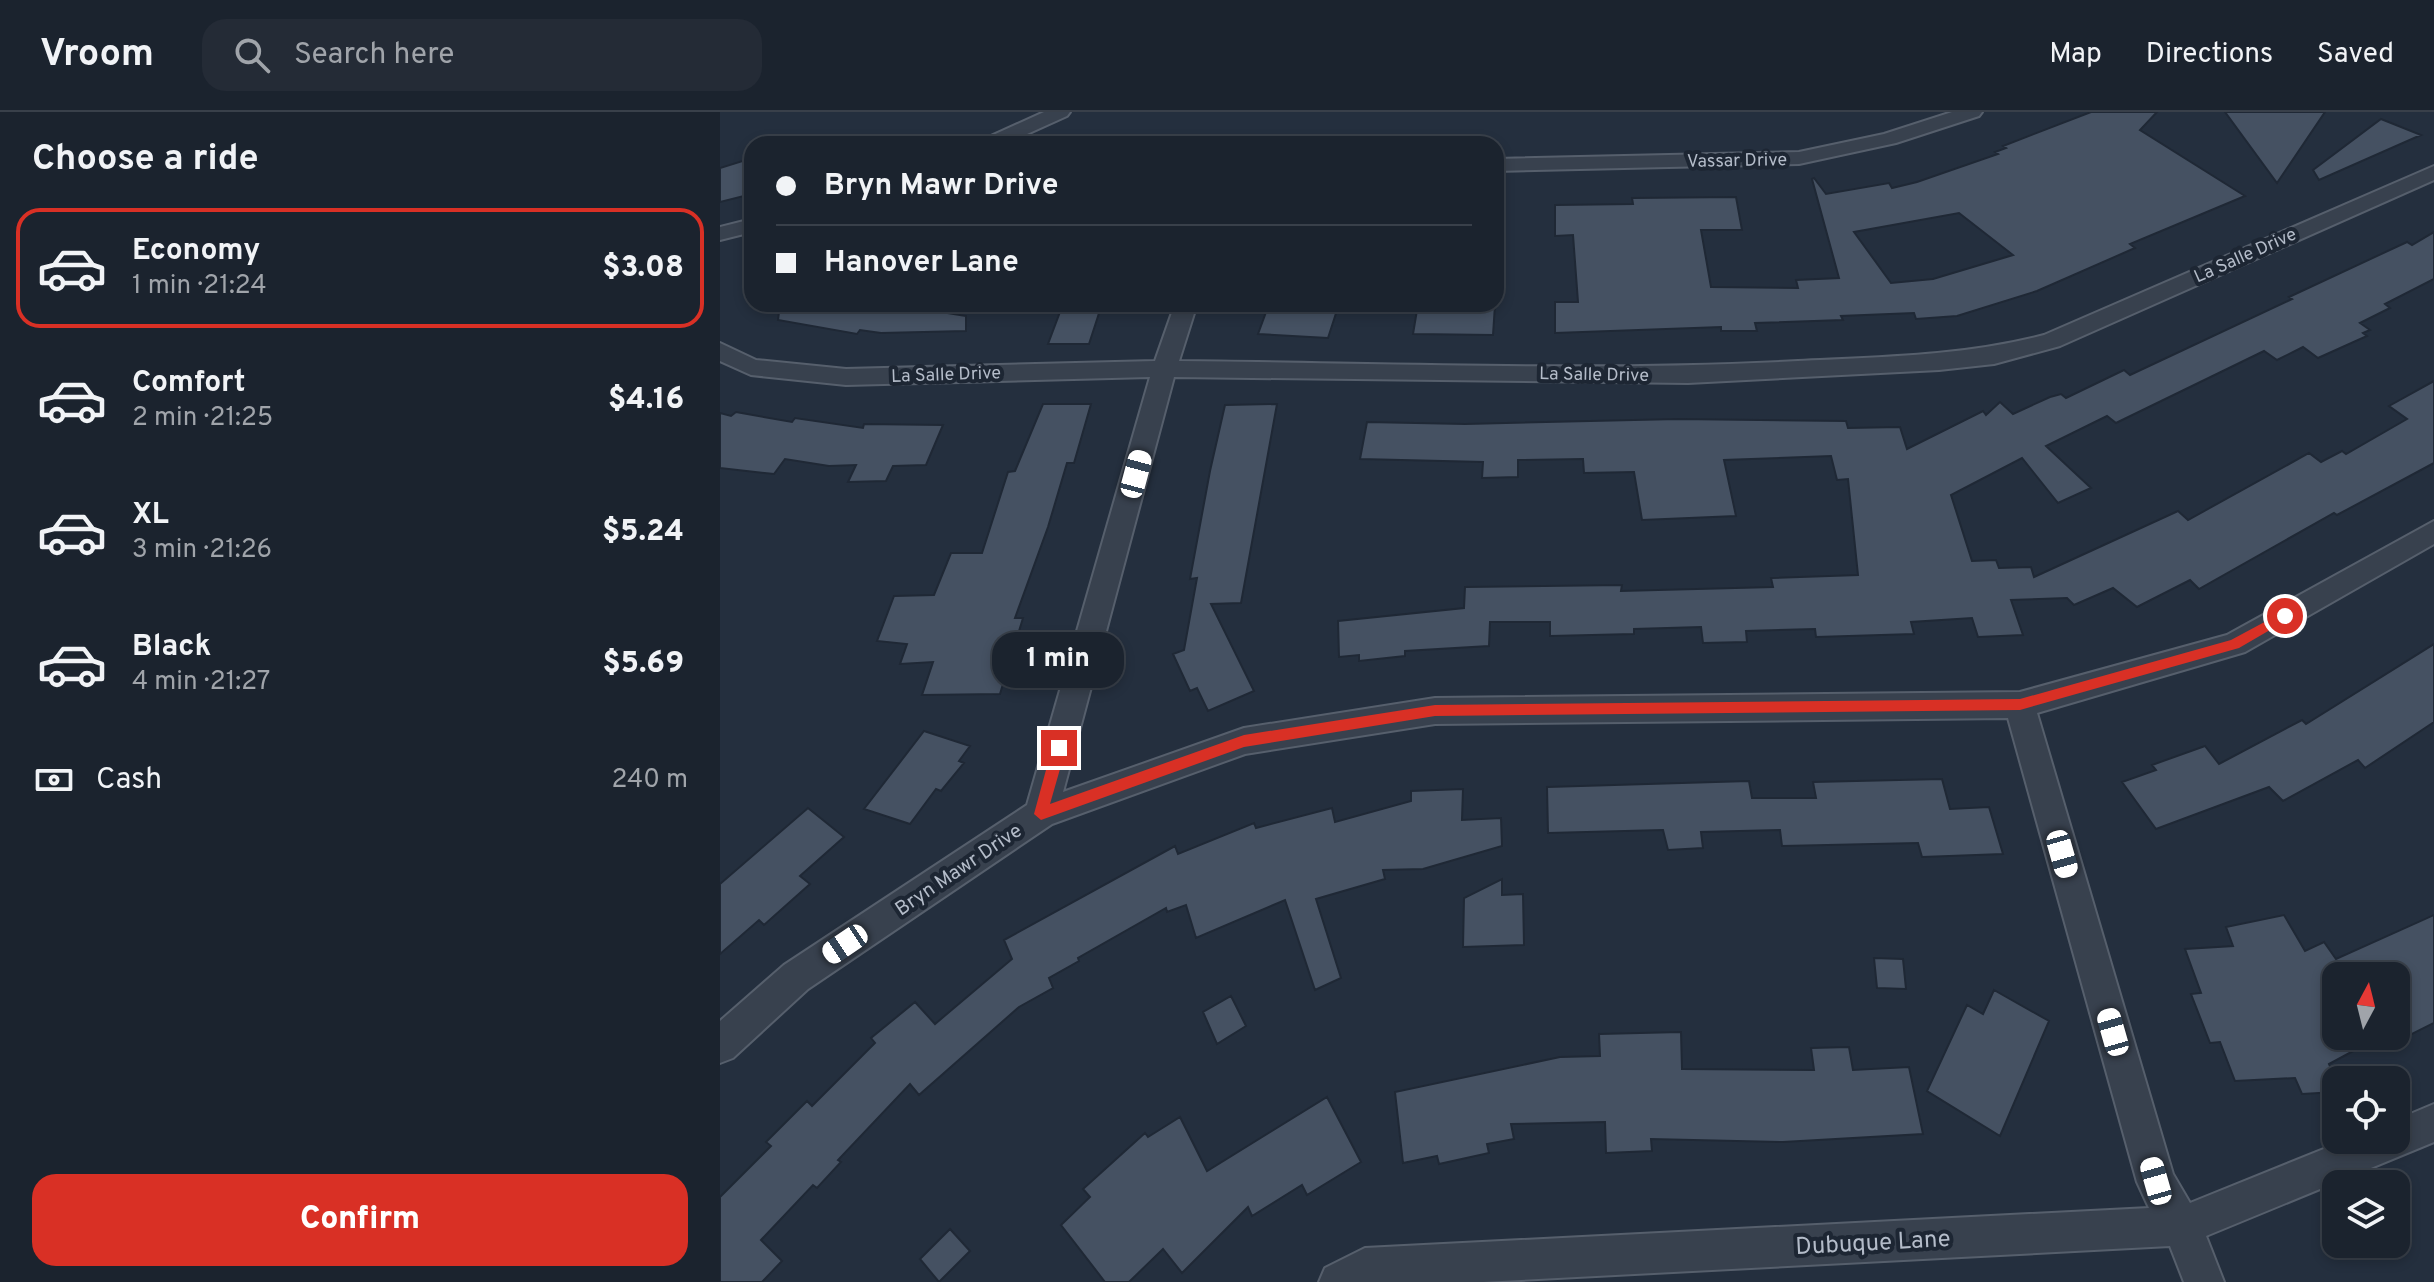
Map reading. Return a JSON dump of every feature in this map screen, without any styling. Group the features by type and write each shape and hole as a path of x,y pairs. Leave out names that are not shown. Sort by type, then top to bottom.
{"street":[{"path":"1007,136 1060,112"},
{"name":"Vassar Drive","path":"1504,165 1799,158 1889,139 1972,112"},
{"name":"La Salle Drive","path":"720,351 751,367 846,377 1164,369 1688,375 1939,362 1994,356 2052,341 2434,172"},
{"path":"720,234 744,227"},
{"path":"1041,814 1164,369 1183,312"},
{"name":"Bryn Mawr Drive","path":"720,1045 796,977 1041,814 1244,741 1435,711 2020,705 2235,644 2434,531"},
{"path":"2020,705 2156,1182 2182,1226 2204,1282"},
{"name":"Dubuque Lane","path":"2410,1133 2434,1123"},
{"name":"Dubuque Lane","path":"1339,1282 1365,1268 2182,1226 2358,1154"}],"building":[{"path":"2091,112 2157,112 2140,130 2245,196 2130,244 2135,248 2037,291 1957,316 1916,319 1914,313 1841,316 1843,320 1755,323 1757,331 1721,331 1721,327 1555,333 1555,302 1578,302 1573,235 1555,236 1555,205 1633,204 1632,198 1736,197 1742,230 1701,230 1711,287 1798,288 1796,280 1839,278 1812,179 1826,194 1889,183 1892,188 1998,154 1995,152 2006,148 2003,146","holes":["1959,213 2013,255 1933,279 1891,283 1854,232"]},
{"path":"2225,112 2325,112 2277,183"},
{"path":"2381,119 2421,135 2319,180 2313,170"},
{"path":"744,160 744,196 720,202 720,168"},
{"path":"2434,232 2434,279 2385,304 2390,308 2360,323 2370,330 2363,333 2367,336 2318,358 2303,347 2277,360 2264,351 2116,423 2107,416 2046,446 2091,488 2058,503 2022,458 1951,495 1972,561 1996,560 1999,568 2031,567 2034,577 2178,511 2188,520 2309,453 2321,462 2342,451 2346,454 2407,419 2389,406 2434,381 2434,463 2337,515 2334,513 2199,589 2190,580 2137,607 2113,588 2074,605 2067,598 2011,600 2023,635 1978,637 1972,618 1911,622 1914,634 1816,637 1815,629 1746,631 1747,642 1703,643 1701,627 1634,629 1634,634 1550,636 1550,622 1490,622 1489,646 1405,651 1405,656 1359,661 1359,655 1339,657 1338,621 1464,608 1465,587 1622,585 1621,591 1773,587 1771,578 1858,575 1848,479 1837,480 1831,456 1724,460 1736,516 1642,520 1634,472 1584,473 1583,459 1518,460 1518,477 1482,478 1483,462 1360,459 1367,422 1846,421 1848,428 1900,427 1907,449 1983,411 1986,415 2000,402 2013,414 2050,397 2061,394 2066,398 2124,370 2130,375 2292,299 2289,297 2407,242 2412,245"},
{"path":"779,312 941,312 966,316 966,331 881,333 860,330 857,334 778,320"},
{"path":"1060,312 1099,312 1089,344 1048,344"},
{"path":"1266,312 1336,312 1328,338 1258,334"},
{"path":"1417,312 1495,312 1493,335 1413,334"},
{"path":"1043,404 1091,404 1074,463 1067,463 1015,618 1023,618 1000,694 922,695 933,662 900,664 907,644 877,641 894,596 934,595 951,553 982,553 1008,472 1015,471"},
{"path":"1277,404 1241,603 1211,604 1254,691 1208,711 1197,688 1190,691 1173,654 1184,650 1197,578 1190,579 1210,471 1225,405"},
{"path":"736,412 792,422 795,418 863,428 864,424 943,425 926,465 893,466 886,481 848,482 856,465 829,466 785,459 774,474 720,468 720,413 731,416"},
{"path":"2434,644 2434,722 2365,768 2358,760 2283,801 2269,787 2156,829 2122,782 2156,770 2152,765 2205,746 2219,764 2302,720 2306,724"},
{"path":"924,731 970,746 959,761 964,763 941,791 936,789 910,824 864,809"},
{"path":"1942,779 1950,809 1989,807 2003,854 1922,857 1918,843 1782,846 1780,830 1701,832 1703,848 1668,850 1663,830 1548,833 1547,787 1749,781 1752,798 1816,798 1813,782"},
{"path":"1463,789 1462,820 1501,818 1502,846 1423,869 1383,870 1385,879 1316,899 1341,978 1315,990 1285,900 1196,938 1186,905 1167,912 1166,908 1049,978 1053,988 1019,1007 919,1095 910,1084 838,1160 841,1162 817,1188 813,1185 761,1240 782,1261 762,1282 720,1282 720,1197 771,1146 766,1142 807,1101 812,1106 875,1043 871,1038 915,1002 935,1024 1012,959 1004,940 1175,846 1178,854 1254,823 1256,828 1332,808 1335,822 1411,801 1411,791"},
{"path":"808,808 844,837 800,876 810,884 764,925 759,920 720,954 720,884"},
{"path":"1502,879 1502,895 1523,894 1524,945 1463,947 1464,898"},
{"path":"2284,915 2305,951 2324,942 2336,959 2434,915 2434,1023 2410,1035 2410,962 2322,962 2322,1050 2355,1050 2330,1066 2322,1066 2322,1093 2302,1094 2295,1078 2235,1081 2220,1042 2210,1043 2191,994 2201,993 2185,949 2233,946 2226,927"},
{"path":"1874,958 1903,959 1906,989 1877,988"},
{"path":"1994,990 2049,1021 2000,1136 1927,1091 1967,1005 1983,1014"},
{"path":"1231,996 1246,1026 1217,1044 1203,1012"},
{"path":"1681,1032 1682,1069 1814,1070 1811,1048 1849,1047 1853,1070 1909,1067 1923,1134 1783,1142 1651,1139 1652,1151 1606,1153 1605,1122 1511,1124 1514,1139 1487,1144 1489,1153 1439,1164 1437,1156 1403,1163 1395,1092 1560,1057 1600,1056 1599,1034"},
{"path":"1327,1097 1361,1162 1307,1195 1302,1185 1252,1216 1248,1207 1182,1273 1163,1249 1129,1282 1105,1282 1061,1225 1090,1197 1083,1189 1145,1133 1148,1137 1180,1117 1207,1171"},
{"path":"950,1229 970,1251 939,1282 920,1259"}],"route":[{"path":"1059,748 1041,814 1244,741 1435,711 2020,705 2235,644 2285,616"}]}
